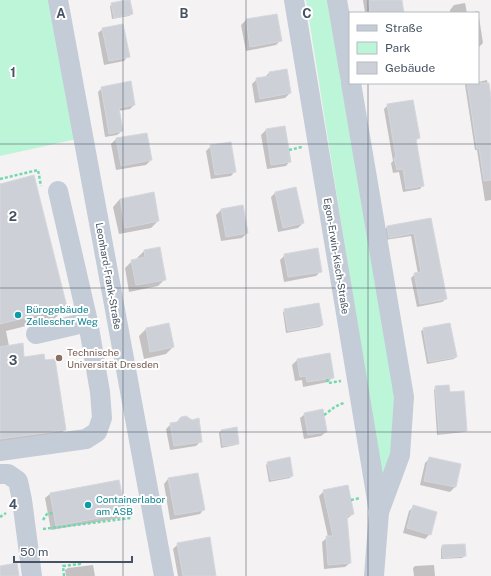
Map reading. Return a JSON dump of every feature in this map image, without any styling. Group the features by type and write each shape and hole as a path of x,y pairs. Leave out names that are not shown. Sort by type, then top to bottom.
{"street":[{"name":"Leonhard-Frank-Straße","path":"58,0 164,576"},
{"name":"Egon-Erwin-Kisch-Straße","path":"294,0 379,512 374,576"},
{"path":"337,0 349,70"},
{"name":"Egon-Erwin-Kisch-Straße","path":"351,84 404,397 400,455 379,512"},
{"path":"0,451 86,439 97,432 102,418 100,392 88,322 58,191"},
{"path":"36,334 88,322"},
{"path":"0,474 8,474 18,481 32,576"}],"path":[{"path":"0,179 38,170 44,195 58,191"},
{"path":"324,415 340,404 360,399"},
{"path":"41,529 131,518 126,496"},
{"path":"64,576 63,566 80,565"}],"green space":[{"path":"0,0 51,0 77,139 0,156"},
{"path":"306,0 330,0 397,392 388,478 381,474"}],"building":[{"path":"130,0 133,14 114,18 111,3"},
{"path":"368,0 402,0 404,12 370,12"},
{"path":"277,14 282,41 250,47 246,19"},
{"path":"123,24 130,57 109,61 102,28"},
{"path":"287,69 291,93 260,99 256,78 270,76 269,72"},
{"path":"131,81 135,105 119,108 123,131 109,134 101,87"},
{"path":"489,83 491,97 491,180 484,181 479,148 477,149 467,84"},
{"path":"413,100 420,138 416,139 424,186 406,189 403,169 397,170 394,158 396,158 387,104"},
{"path":"285,126 291,162 271,165 266,129"},
{"path":"147,133 152,160 121,166 116,138"},
{"path":"231,142 236,172 215,175 210,145"},
{"path":"34,175 67,307 0,324 0,184"},
{"path":"296,187 304,223 283,228 275,192"},
{"path":"154,192 159,221 125,228 120,199"},
{"path":"243,205 248,233 226,237 221,209"},
{"path":"431,218 447,299 420,304 414,273 421,272 414,233 389,238 387,226"},
{"path":"160,247 166,280 136,285 131,260 145,257 144,250"},
{"path":"318,248 322,272 288,277 284,254"},
{"path":"319,303 323,325 288,331 284,309"},
{"path":"169,323 174,347 150,352 146,328"},
{"path":"450,323 457,357 429,362 423,328"},
{"path":"23,343 24,357 44,354 45,360 55,359 66,430 0,439 0,347"},
{"path":"330,353 334,378 307,382 306,376 300,377 297,359"},
{"path":"449,385 450,392 464,391 467,431 439,433 435,386"},
{"path":"323,409 327,432 308,435 304,413"},
{"path":"186,416 192,420 199,418 202,442 174,446 170,423 177,422 181,417"},
{"path":"237,427 239,444 223,446 221,430"},
{"path":"290,457 293,476 271,480 267,462"},
{"path":"429,457 461,464 456,487 424,481"},
{"path":"198,473 205,510 175,515 168,478"},
{"name":"Containerlabor am ASB","path":"119,480 126,513 56,526 50,493"},
{"path":"348,485 354,514 347,516 351,563 328,565 326,536 333,536 323,490"},
{"path":"413,505 437,512 431,535 407,528"},
{"path":"210,537 216,576 183,576 177,543"},
{"path":"465,544 466,556 443,558 442,545"},
{"path":"17,563 19,576 0,576 0,566"}],"place":[{"name":"Bürogebäude Zellescher Weg","path":"18,315"},
{"name":"Technische Universität Dresden","path":"59,358"},
{"name":"Containerlabor am ASB","path":"88,505"}]}
